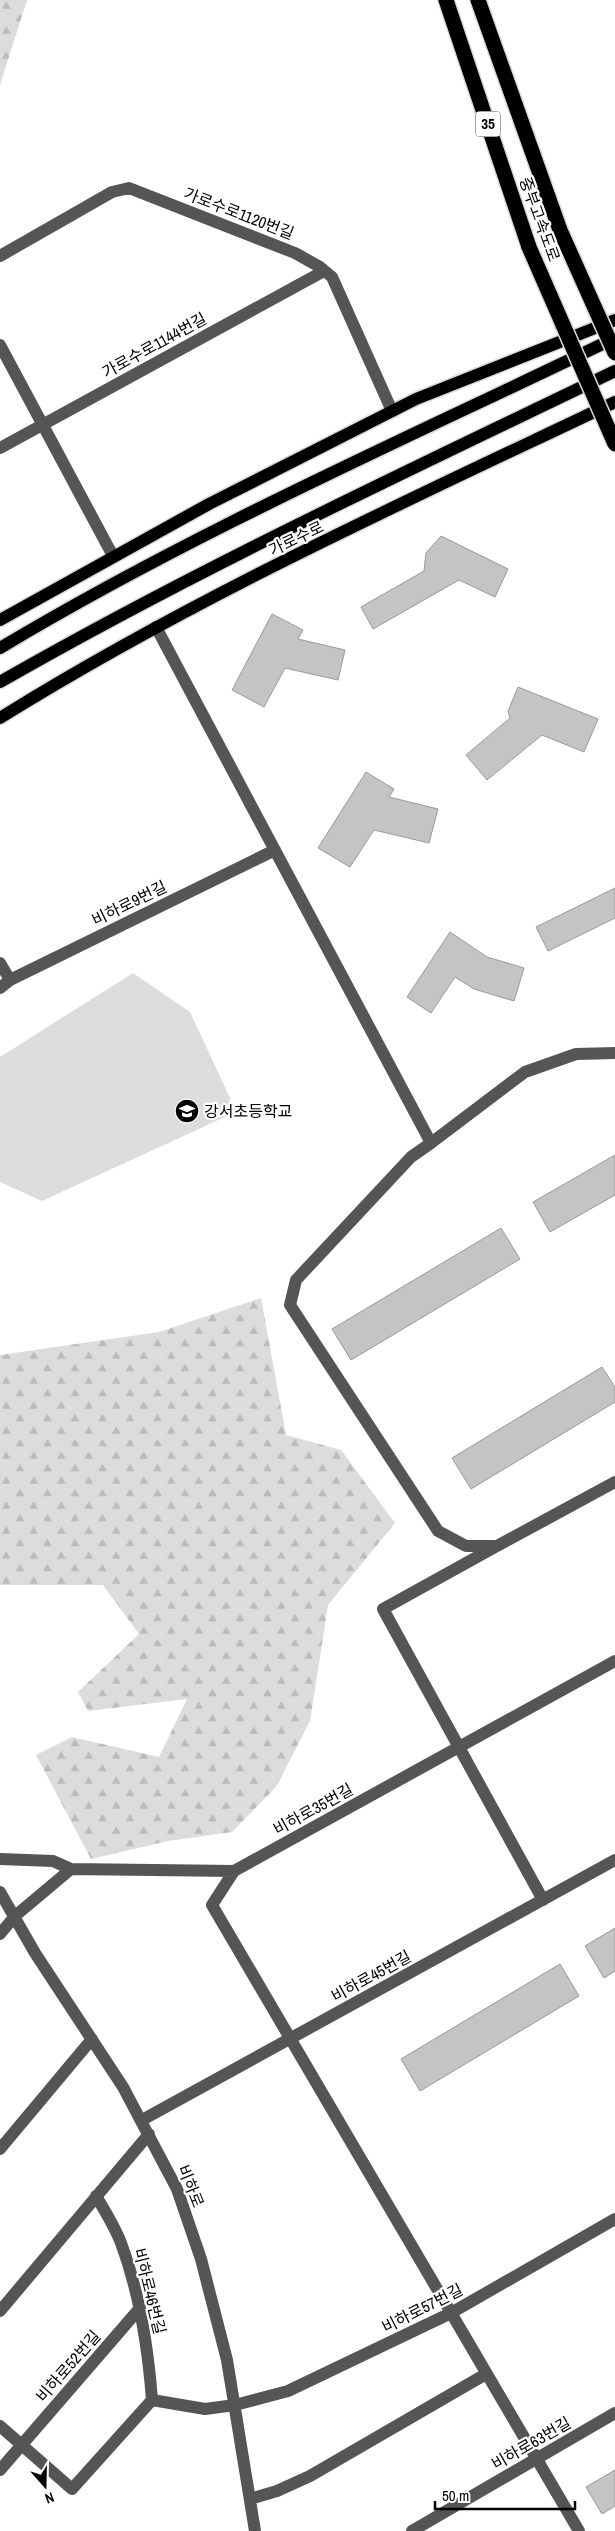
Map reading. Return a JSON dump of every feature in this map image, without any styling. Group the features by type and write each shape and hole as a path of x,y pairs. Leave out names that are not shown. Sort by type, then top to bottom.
{"highway":[{"name":"중부고속도로","path":"446,0 530,247 615,444"},
{"name":"중부고속도로","path":"478,0 560,230 615,353"}],"main road":[{"path":"0,620 209,504 416,399 615,320"},
{"path":"0,648 86,596 174,551 615,338"},
{"name":"가로수로","path":"0,682 102,624 189,579 615,371"},
{"name":"가로수로","path":"0,718 111,651 156,627 294,557 615,402"}],"street":[{"name":"가로수로1120번길","path":"0,256 112,192 129,188 295,253 332,277 392,411"},
{"name":"가로수로1144번길","path":"0,448 324,271"},
{"path":"0,344 113,556"},
{"path":"156,627 432,1143"},
{"name":"비하로9번길","path":"0,988 10,980 275,850"},
{"path":"0,963 10,980"},
{"path":"497,1546 466,1546 438,1531 290,1305 296,1280 411,1157 525,1072 576,1054 615,1053"},
{"path":"543,1900 383,1609 615,1482"},
{"name":"비하로35번길","path":"0,1859 53,1861 71,1869 234,1871 615,1661"},
{"name":"비하로45번길","path":"142,2120 615,1860"},
{"path":"0,1934 15,1916 71,1869"},
{"path":"234,1871 212,1905 292,2039 535,2459 579,2531"},
{"name":"비하로","path":"0,1892 35,1952 142,2120 177,2189 201,2259 227,2360 255,2531"},
{"path":"0,2149 92,2039"},
{"path":"0,2311 149,2134"},
{"name":"비하로46번길","path":"96,2196 121,2242 140,2308 149,2352 152,2400"},
{"name":"비하로57번길","path":"152,2400 205,2409 235,2405 288,2391 451,2313 615,2218"},
{"name":"비하로52번길","path":"0,2470 140,2308"},
{"path":"250,2499 310,2476 486,2374"},
{"path":"0,2426 72,2489 152,2400"},
{"name":"비하로63번길","path":"412,2531 615,2413"}],"green space":[{"path":"0,0 27,0 0,85"},
{"path":"133,973 190,1012 230,1098 227,1116 42,1201 0,1182 0,1057"},
{"path":"261,1298 286,1435 341,1450 395,1523 328,1605 310,1721 276,1787 232,1832 168,1841 91,1859 36,1755 72,1737 159,1757 187,1699 88,1711 78,1692 139,1634 103,1585 0,1585 0,1355 159,1332"}],"building":[{"path":"441,536 508,569 495,597 459,580 373,629 361,607 424,571 426,553"},
{"path":"272,614 303,630 298,639 345,650 338,680 285,668 264,707 232,690"},
{"path":"518,687 598,719 584,752 542,735 487,780 466,755 510,718 508,711"},
{"path":"366,772 394,789 389,797 438,809 429,843 374,830 350,867 318,848"},
{"path":"615,888 615,918 548,951 536,927"},
{"path":"450,932 487,957 524,968 514,1001 474,989 455,977 431,1013 407,997"},
{"path":"615,1155 615,1195 550,1232 533,1202"},
{"path":"501,1228 520,1259 351,1360 332,1329"},
{"path":"602,1367 615,1387 615,1402 471,1489 452,1458"},
{"path":"615,1928 615,1971 604,1978 585,1946"},
{"path":"560,1964 579,1996 420,2091 401,2059"},
{"path":"615,2470 615,2506 602,2514 586,2487"}],"place":[{"name":"강서초등학교","path":"187,1111"}]}
